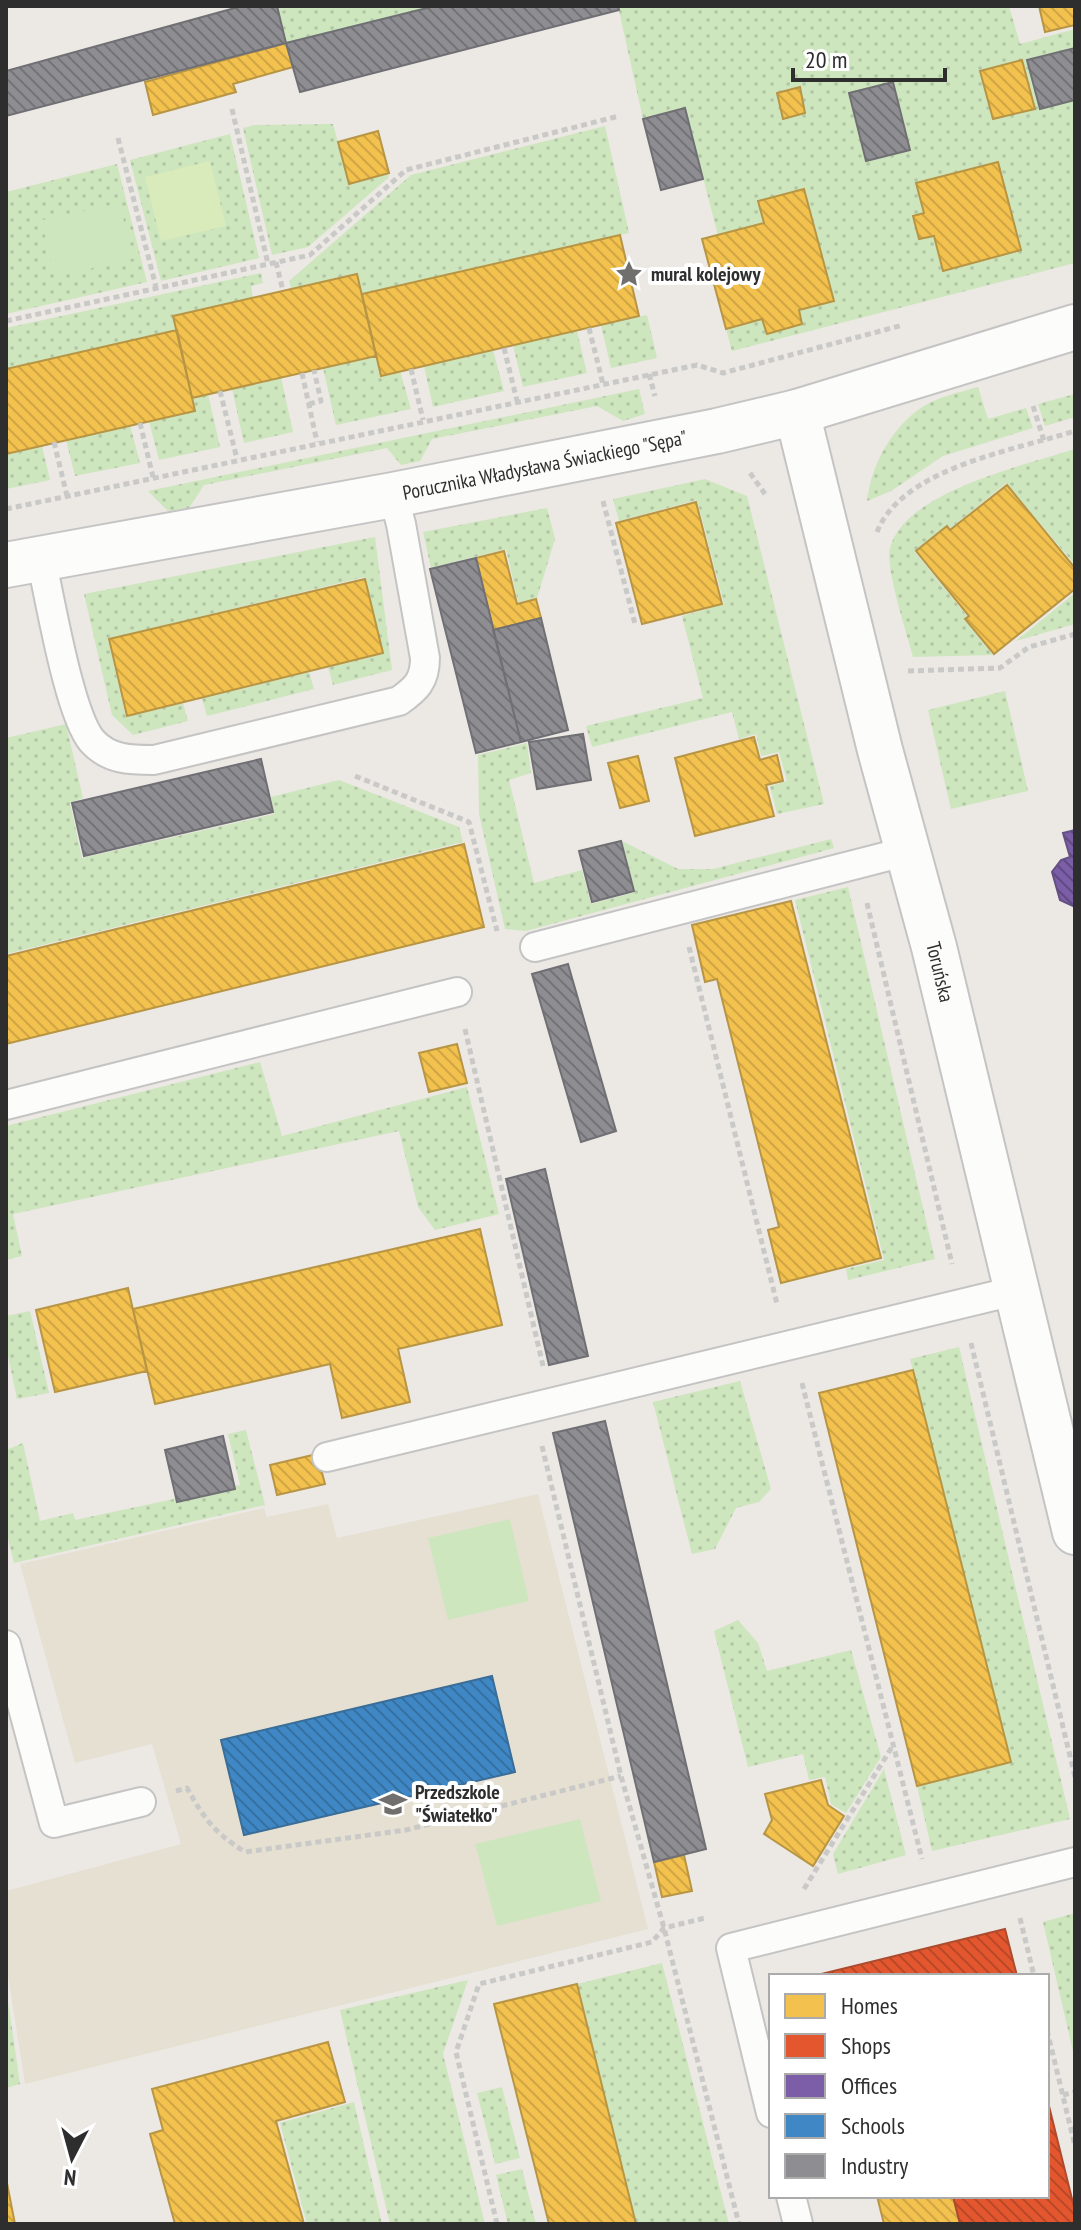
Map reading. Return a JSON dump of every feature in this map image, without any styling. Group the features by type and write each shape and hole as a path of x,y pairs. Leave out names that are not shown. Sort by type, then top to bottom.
{"street":[{"name":"Porucznika Władysława Świackiego \"Sępa\"","path":"24,562 393,495 797,412 1075,327"},
{"name":"Toruńska","path":"797,412 938,962 1072,1504"}],"lane":[{"path":"24,562 78,716 92,741 120,759 154,760 399,701 417,688 425,671 425,658 393,495"},
{"path":"535,947 908,851"},
{"path":"6,1105 457,992"},
{"path":"327,1457 1018,1290"},
{"path":"6,1645 54,1823 154,1797"},
{"path":"769,2105 731,1948 1075,1862"},
{"path":"792,2198 798,2224"}],"path":[{"path":"232,109 268,264"},
{"path":"6,321 310,255 406,170 619,116"},
{"path":"118,138 156,287"},
{"path":"276,262 283,291"},
{"path":"6,509 697,365 723,373 907,324"},
{"path":"589,328 603,384"},
{"path":"504,348 517,401"},
{"path":"411,369 423,420"},
{"path":"309,404 321,401 314,370"},
{"path":"302,373 317,442"},
{"path":"220,391 237,459"},
{"path":"1033,406 1044,441"},
{"path":"140,423 153,477"},
{"path":"830,549 875,537 881,521 897,501 927,479 1075,431"},
{"path":"54,442 67,496"},
{"path":"599,486 635,624"},
{"path":"906,671 1000,668 1029,647 1075,634"},
{"path":"355,776 469,822 503,955 535,947"},
{"path":"858,864 1075,1777"},
{"path":"680,910 777,1304 791,1301"},
{"path":"457,992 547,1383 533,1406 621,1776 664,1928 739,2224"},
{"path":"937,1266 951,1262"},
{"path":"800,1376 924,1864"},
{"path":"801,1894 892,1747"},
{"path":"154,1797 187,1788 218,1835 245,1852 406,1830 621,1776"},
{"path":"497,2224 456,2052 479,1984 652,1942 664,1928"},
{"path":"1023,1928 1034,1974"},
{"path":"1049,2038 1075,2146"},
{"path":"1063,2095 1075,2092"}],"shaded area":[{"name":"Przedszkole \"Światełko\"","path":"538,1494 648,1929 25,2084 6,1963 6,1891 181,1844 152,1744 75,1763 20,1564 264,1508 267,1517 328,1504 337,1538"}],"green space":[{"path":"277,6 435,6 286,43"},
{"path":"618,6 1009,6 1020,44 1075,29 1075,263 732,351 726,329 762,319 767,334 799,310 804,189 759,201 764,223 718,235 685,109 643,119"},
{"path":"333,124 349,183 389,173 388,178 308,247 272,255 243,128 255,125"},
{"path":"605,126 629,233 362,294 357,274 291,289 289,281 411,175"},
{"path":"230,134 259,258 161,281 130,160"},
{"path":"210,161 226,226 161,241 145,177"},
{"path":"117,164 147,282 6,314 6,192"},
{"path":"120,203 132,259 54,277 42,220"},
{"path":"261,273 263,283 251,286 253,298 174,316 177,330 6,369 6,328"},
{"path":"647,315 657,358 611,368 601,325"},
{"path":"577,331 587,373 523,387 513,345"},
{"path":"493,350 504,391 433,407 424,366"},
{"path":"376,356 381,375 400,371 411,409 336,425 323,368"},
{"path":"281,377 293,432 244,443 232,389"},
{"path":"978,387 988,419 1026,408 1033,428 943,456 891,491 867,501 878,460 902,424 930,403"},
{"path":"639,389 645,414 623,421 597,406 432,439 420,461 401,465 387,448 204,485 189,508 168,511 148,491"},
{"path":"208,394 220,447 159,460 149,421 195,411 192,398"},
{"path":"1075,394 1075,417 1045,426 1038,404"},
{"path":"130,425 140,463 75,476 66,440"},
{"path":"42,446 50,480 6,489 6,454"},
{"path":"1075,449 1075,565 1006,483 950,529 947,525 915,552 967,616 964,619 993,655 913,657 893,585 889,558 890,548 900,528 918,511 970,483"},
{"path":"705,479 747,496 824,804 777,814 770,786 787,781 779,752 761,756 756,734 739,739 732,712 592,747 586,726 703,698 682,616 724,604 697,500 619,521 613,499"},
{"path":"547,508 555,539 537,598 518,602 506,549 431,568 423,532"},
{"path":"375,537 392,670 333,685 328,667 383,654 365,577 108,639 126,717 183,703 188,721 133,735 112,715 84,594"},
{"path":"1075,593 1075,624 1016,641"},
{"path":"309,672 314,689 207,716 202,698"},
{"path":"1005,691 1028,791 951,809 928,710"},
{"path":"66,724 83,798 70,803 82,858 274,814 271,797 339,780 459,827 463,842 6,954 6,738"},
{"path":"527,743 531,773 509,780 534,883 582,870 591,904 635,892 622,841 678,869 713,869 831,839 834,848 526,931 505,929 479,814 478,755"},
{"path":"848,887 935,1259 848,1280 846,1269 884,1260 795,900"},
{"path":"260,1062 282,1136 467,1087 499,1214 435,1230 418,1207 399,1131 13,1214 22,1256 6,1260 6,1126"},
{"path":"30,1311 49,1393 17,1399 6,1346 6,1316"},
{"path":"959,1347 1070,1819 932,1851 917,1786 1011,1762 910,1359"},
{"path":"740,1381 771,1489 759,1502 736,1508 715,1549 692,1554 653,1402"},
{"path":"246,1430 265,1505 14,1563 6,1531 6,1450 23,1443 40,1521 73,1513 75,1520 240,1485 228,1434"},
{"path":"510,1519 529,1601 448,1620 428,1538"},
{"path":"738,1620 758,1643 767,1671 851,1650 881,1757 846,1813 831,1804 825,1777 809,1780 803,1754 748,1767 714,1631"},
{"path":"884,1769 906,1855 838,1874 833,1854"},
{"path":"580,1819 601,1901 497,1926 475,1844"},
{"path":"1075,1913 1075,2060 1043,1922"},
{"path":"662,1963 729,2224 636,2224 577,1984"},
{"path":"468,1980 443,2054 485,2224 390,2224 340,2010"},
{"path":"6,1987 20,2084 6,2088"},
{"path":"502,2087 520,2158 495,2164 477,2093"},
{"path":"354,2102 382,2224 307,2224 280,2123"},
{"path":"522,2169 536,2224 508,2224 496,2175"}],"building: Homes":[{"path":"1039,6 1075,6 1075,25 1045,32"},
{"path":"286,43 293,67 233,84 236,92 153,115 145,82"},
{"path":"1022,60 1035,109 993,119 980,71"},
{"path":"800,87 805,113 783,119 777,93"},
{"path":"378,131 389,173 349,184 338,142"},
{"path":"998,162 1021,250 943,271 934,236 919,239 913,216 924,213 916,183"},
{"path":"804,189 834,301 799,310 802,324 767,334 762,319 726,329 702,239 764,223 758,201"},
{"path":"620,235 639,316 381,376 362,294"},
{"path":"357,274 376,356 192,398 173,316"},
{"path":"177,330 195,411 6,454 6,369"},
{"path":"1007,485 1075,568 1075,589 994,654 965,619 969,616 916,551 947,526 950,530"},
{"path":"696,502 722,604 642,624 616,523"},
{"path":"504,551 517,604 536,599 541,618 493,630 476,558"},
{"path":"365,579 383,653 127,716 109,639"},
{"path":"754,737 760,760 777,755 783,781 766,785 774,816 695,836 675,758"},
{"path":"638,756 649,801 620,808 608,763"},
{"path":"464,844 484,927 6,1044 6,956"},
{"path":"791,901 881,1258 781,1283 768,1230 779,1227 717,979 705,982 692,925"},
{"path":"457,1044 467,1083 429,1092 419,1053"},
{"path":"480,1229 502,1325 398,1349 410,1402 342,1418 330,1364 155,1404 133,1309"},
{"path":"128,1288 147,1371 55,1392 36,1310"},
{"path":"913,1370 1011,1762 917,1786 819,1393"},
{"path":"317,1454 325,1484 277,1495 270,1465"},
{"path":"821,1780 828,1805 844,1816 813,1866 764,1834 772,1820 765,1794"},
{"path":"684,1855 692,1891 662,1897 654,1862"},
{"path":"577,1984 636,2224 549,2224 494,2004"},
{"path":"328,2042 345,2102 276,2121 304,2224 175,2224 150,2134 163,2130 152,2089"},
{"path":"6,2178 15,2224 6,2224"},
{"path":"878,2198 954,2198 960,2224 884,2224"}],"building: Shops":[{"path":"1005,1929 1016,1974 821,1974"},
{"path":"1049,2106 1075,2211 1075,2224 960,2224 954,2198 1049,2198"}],"building: Offices":[{"path":"1075,830 1075,907 1060,900 1052,872 1061,860 1070,857 1063,833"}],"building: Schools":[{"path":"492,1676 515,1772 244,1835 221,1740"}],"building: Industry":[{"path":"242,6 277,6 286,43 6,116 6,71"},
{"path":"435,6 618,6 619,10 300,92 286,43"},
{"path":"1075,48 1075,100 1040,109 1027,60"},
{"path":"893,82 910,150 866,161 849,93"},
{"path":"685,108 703,179 661,190 643,119"},
{"path":"476,558 521,742 476,753 430,569"},
{"path":"541,618 568,730 521,742 493,630"},
{"path":"583,734 591,780 537,789 529,742"},
{"path":"261,759 273,812 84,856 72,803"},
{"path":"621,841 634,891 592,902 579,851"},
{"path":"568,964 616,1131 581,1142 532,974"},
{"path":"545,1169 588,1356 549,1365 506,1179"},
{"path":"605,1421 706,1849 654,1862 553,1433"},
{"path":"223,1436 235,1489 177,1502 165,1450"}],"place":[{"name":"mural kolejowy","path":"629,274"},
{"name":"Przedszkole \"Światełko\"","path":"393,1804"}]}
